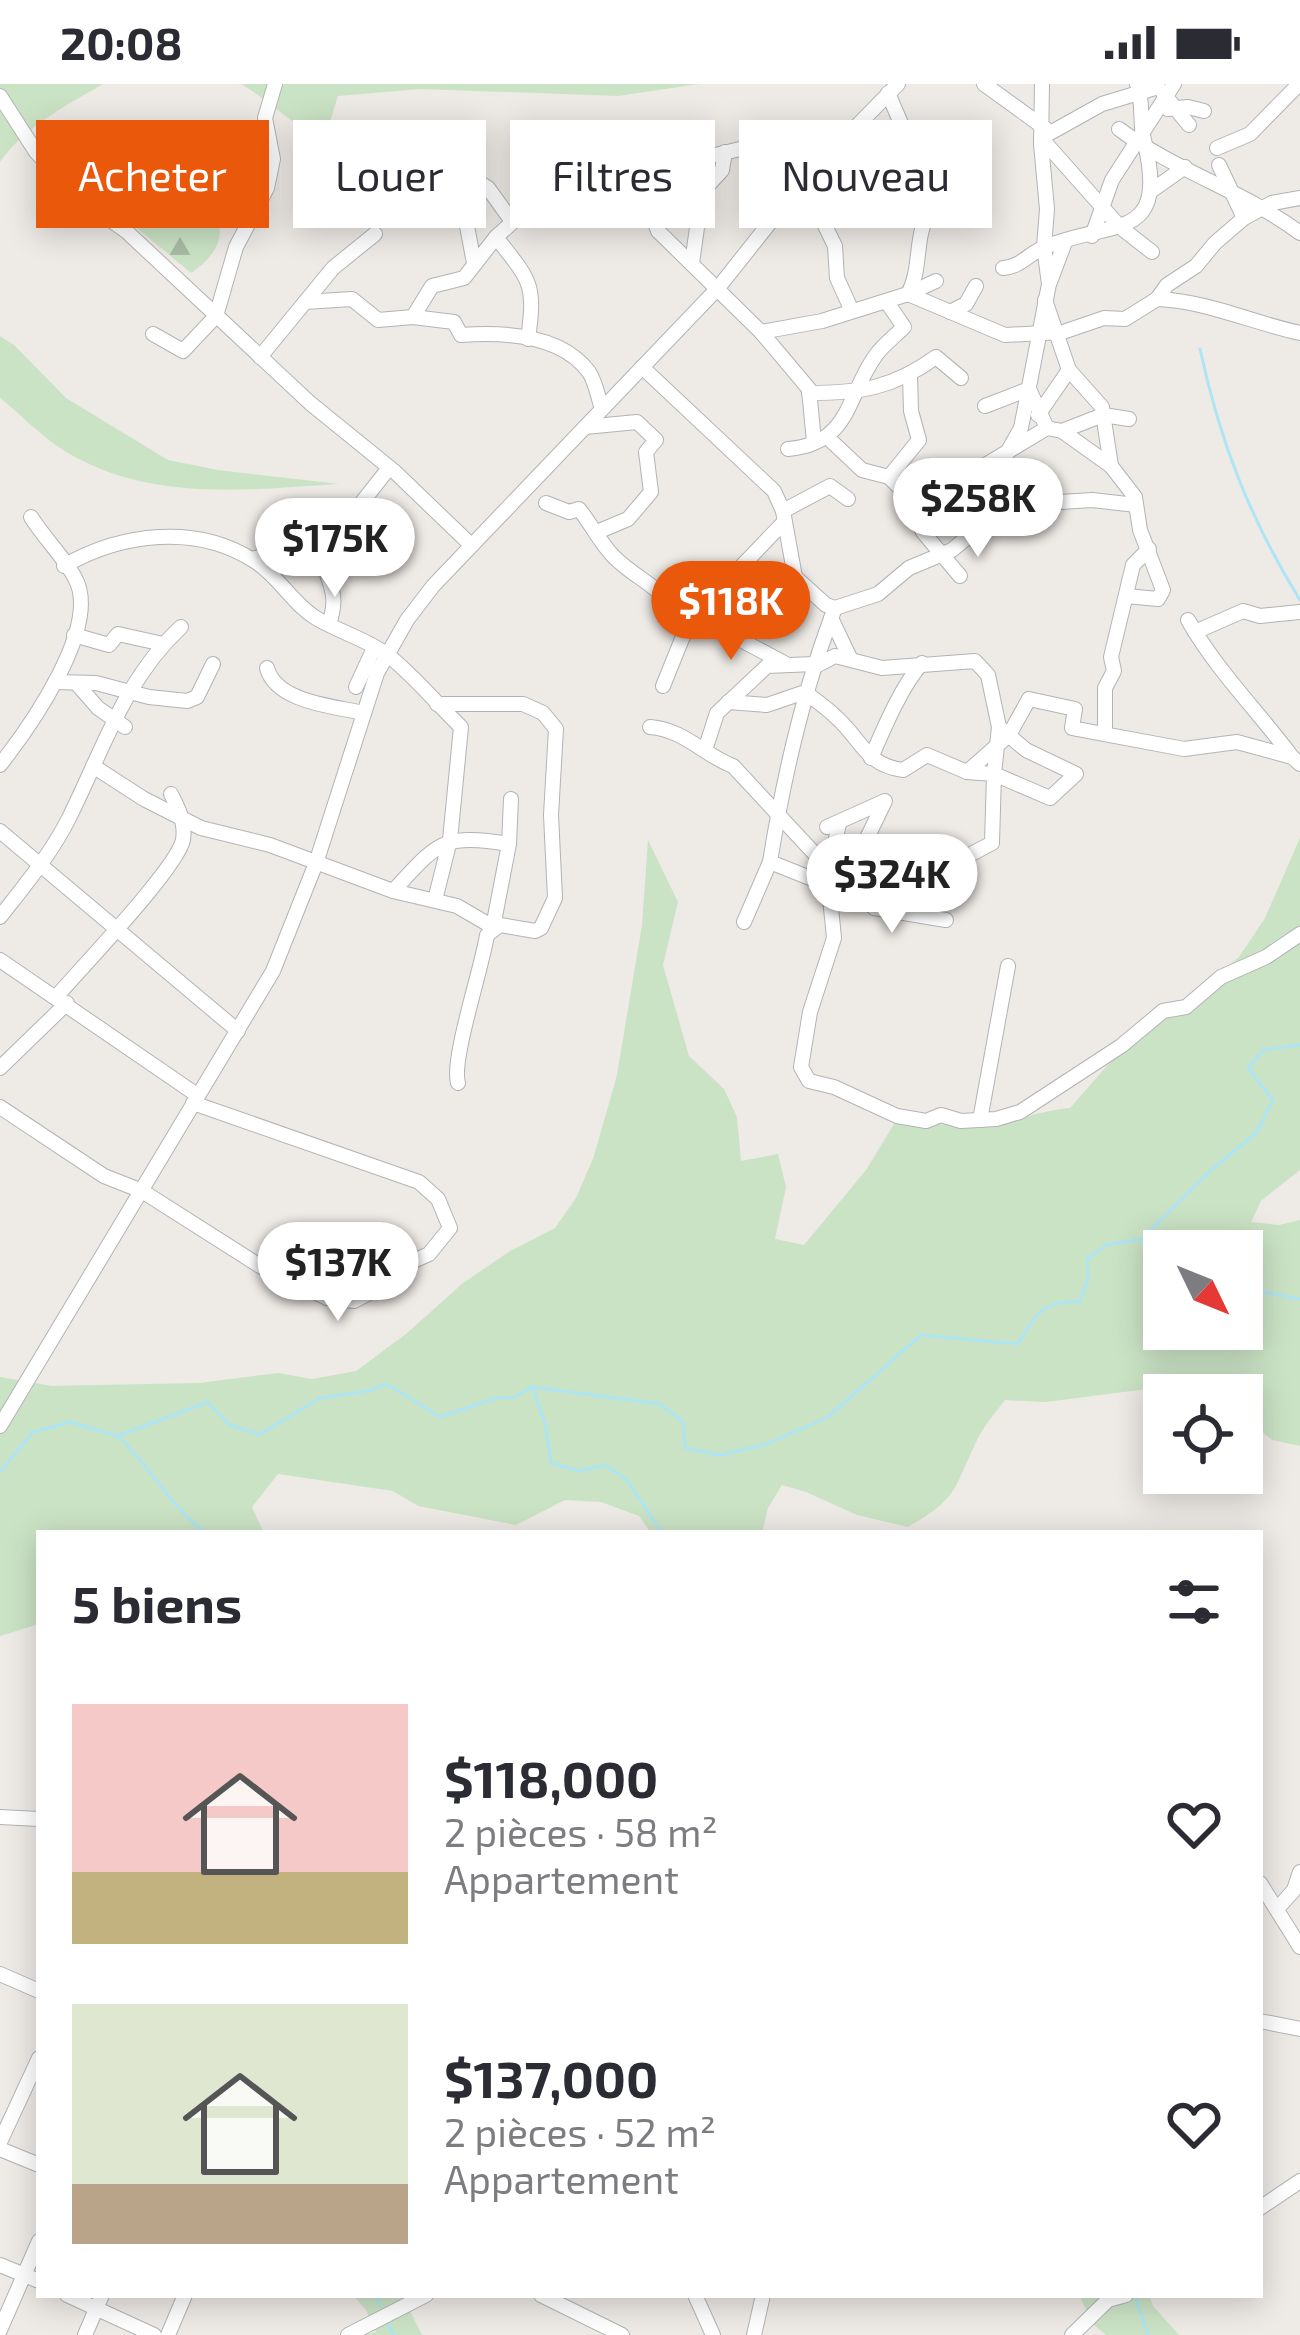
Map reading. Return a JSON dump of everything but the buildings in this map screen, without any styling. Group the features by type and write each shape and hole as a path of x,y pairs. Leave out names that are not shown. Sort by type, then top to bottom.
{"street":[{"path":"153,334 183,351 216,316 236,247 267,188 272,141 265,118 275,84"},
{"path":"984,84 1044,132 1102,208 1152,252"},
{"path":"1042,84 1044,247 1049,284"},
{"path":"1094,84 1102,104"},
{"path":"1216,148 1250,134 1299,84"},
{"path":"861,120 893,88 911,147 926,170 931,211 919,225 908,294"},
{"path":"1044,132 1139,89 1204,110"},
{"path":"1003,268 1014,267 1044,247 1120,227 1142,213 1151,191 1139,89"},
{"path":"1165,95 1189,125"},
{"path":"1092,236 1112,180 1142,141 1165,95"},
{"path":"0,96 36,152"},
{"path":"1119,129 1265,208 1300,233"},
{"path":"715,155 739,149"},
{"path":"692,263 702,192 722,170 725,152"},
{"path":"1220,165 1244,218"},
{"path":"1151,191 1186,167"},
{"path":"486,187 510,219"},
{"path":"908,294 1005,335 1056,332 1104,318 1125,319 1196,266 1244,218 1300,198"},
{"path":"413,317 432,286 464,278 510,221"},
{"path":"119,228 471,545"},
{"path":"467,228 474,263"},
{"path":"657,228 761,332 809,393 820,439 862,470 889,477 903,491 940,555 960,576"},
{"path":"356,686 471,545 718,288 766,228"},
{"path":"827,228 836,246 838,278 852,311"},
{"path":"260,357 333,268 375,234"},
{"path":"496,236 534,296 528,339"},
{"path":"982,526 1007,453 1020,431 1037,333 1065,242"},
{"path":"761,332 852,311 936,281"},
{"path":"950,311 967,304 976,286"},
{"path":"305,302 352,299 378,320 413,317 454,322 461,335 497,333 544,343 583,365 602,409"},
{"path":"1157,299 1183,300 1275,330 1300,333"},
{"path":"1045,300 1070,370 1096,397 1111,466"},
{"path":"788,449 820,439 858,393 875,356 904,327 886,301"},
{"path":"809,393 858,393 910,376 936,357 961,378"},
{"path":"642,367 774,491 795,577 833,613 850,658"},
{"path":"914,514 937,494 1050,424 1070,370"},
{"path":"889,477 919,440 910,411 910,376"},
{"path":"985,406 1029,389"},
{"path":"1029,389 1050,424 1111,466 1135,497 1140,530 1163,590 1158,599 1126,596"},
{"path":"1020,431 1103,415 1129,419"},
{"path":"585,427 637,422 656,440 646,452 651,492 628,519 597,532"},
{"path":"329,624 335,590 322,558 389,468"},
{"path":"663,686 684,634 783,516 830,485 848,499"},
{"path":"744,922 770,862 805,692 833,613 878,594 909,568 940,555 982,526 1007,500 1021,496 1136,505"},
{"path":"546,502 569,512 579,509 614,556 664,596 684,634"},
{"path":"0,765 30,727 56,682 80,604 78,586 31,517"},
{"path":"64,566 91,550 160,534 228,549 252,559 310,614 381,651 461,727 450,840 435,899"},
{"path":"252,559 334,536"},
{"path":"1105,733 1105,688 1114,671 1111,657 1133,565 1149,549"},
{"path":"1296,761 1257,718 1224,670 1210,659 1192,626 1244,611 1259,616 1300,612"},
{"path":"698,617 788,665"},
{"path":"0,916 39,867 68,819 119,722 129,691 181,627"},
{"path":"74,635 109,645 118,634 163,644"},
{"path":"0,1426 273,971 316,863 381,651"},
{"path":"704,750 716,712 767,666 813,666 823,660 850,658 882,668 975,661 988,675 1002,736 994,774 992,843 864,901"},
{"path":"871,758 906,681 922,663"},
{"path":"56,682 96,683 148,698 187,701 197,697 213,664"},
{"path":"267,668 268,676 286,692 363,713"},
{"path":"77,684 98,708 119,722"},
{"path":"805,692 838,718 871,758 888,768 903,770 927,755 968,772 994,774 1050,798 1076,774 1002,736"},
{"path":"728,703 767,705 805,692"},
{"path":"968,772 1029,699 1076,709 1072,728 1184,748 1237,742 1296,761"},
{"path":"93,766 144,799 210,830 270,845 393,891 457,906 493,927 535,931 549,920 555,898 550,815 556,729 535,707 523,704 437,704"},
{"path":"650,727 682,734 715,759 733,766 827,867 835,886 834,938 810,1012 802,1067 809,1081 834,1087 896,1116 926,1121 941,1115 961,1121 1020,1112 1120,1046 1163,1011 1186,1007 1221,977 1266,957 1300,934"},
{"path":"171,794 181,816 182,846"},
{"path":"458,1083 456,1058 493,927 509,844 511,799"},
{"path":"827,867 833,825 885,800 853,867 835,886"},
{"path":"0,1068 62,1000 182,846 210,830"},
{"path":"0,831 238,1031"},
{"path":"393,891 431,851 450,840 509,844"},
{"path":"770,862 835,886 874,908 946,920"},
{"path":"0,960 195,1099 419,1182 438,1198 450,1228 429,1255 407,1264 401,1280 354,1301 327,1298 260,1266 142,1191 104,1176 0,1107"},
{"path":"980,1120 1008,966"},
{"path":"373,1291 377,1270"},
{"path":"0,1817 36,1819"},
{"path":"1276,1910 1294,1890 1300,1872"},
{"path":"1263,1888 1300,1947"},
{"path":"0,1974 36,1990"},
{"path":"1263,2022 1300,2029"},
{"path":"36,2064 0,2145 36,2163"},
{"path":"1263,2206 1300,2181"},
{"path":"0,2265 32,2278 0,2330"},
{"path":"168,2335 184,2298"},
{"path":"348,2335 420,2298"},
{"path":"547,2298 622,2335"},
{"path":"695,2298 713,2335"},
{"path":"754,2335 762,2298"},
{"path":"1072,2335 1115,2298"},
{"path":"85,2335 99,2302 154,2335"}],"green space":[{"path":"0,84 103,84 44,120 36,120 36,126 0,162"},
{"path":"241,84 699,84 618,96 420,89 338,96 331,120 293,121"},
{"path":"137,228 220,228 212,253 191,273"},
{"path":"0,336 66,398 168,460 339,484 194,489 123,477 90,464 50,441 0,398"},
{"path":"1300,838 1300,1170 1261,1201 1251,1222 1279,1225 1300,1220 1300,1446 1272,1440 1263,1432 1263,1374 1143,1374 1143,1390 1046,1402 1005,1400 980,1435 953,1491 908,1527 857,1515 782,1485 768,1508 763,1530 649,1530 639,1516 601,1502 565,1500 516,1525 418,1506 393,1491 278,1474 252,1507 263,1530 36,1530 36,1625 0,1636 0,1377 52,1386 199,1383 278,1373 312,1379 356,1371 463,1283 555,1228 576,1198 594,1156 617,1075 642,925 648,840 678,902 663,965 689,1056 724,1089 737,1117 741,1161 778,1154 786,1187 775,1239 804,1245 866,1170 897,1119 984,1124 1070,1108 1112,1060 1239,957 1265,918"},
{"path":"356,2298 404,2298 422,2335 366,2335 376,2332"},
{"path":"1080,2298 1150,2298 1179,2335 1106,2335 1093,2324"}],"waterway":[{"path":"1200,349 1239,479 1300,600"},
{"path":"0,1472 33,1432 70,1422 117,1436 208,1402 228,1424 259,1435 320,1398 387,1384 440,1417 496,1398 515,1397 532,1387 660,1404 683,1422 685,1448 720,1455 767,1444 828,1417 921,1335 1018,1344 1048,1306 1080,1302 1088,1279 1087,1259 1106,1245 1142,1239 1257,1132 1273,1100 1248,1068 1263,1050 1300,1045"},
{"path":"1263,1292 1300,1299"},
{"path":"532,1387 545,1423 551,1463 579,1471 605,1465 627,1480 660,1530"},
{"path":"119,1437 202,1530"},
{"path":"376,2298 380,2305"},
{"path":"1136,2299 1148,2335"},
{"path":"387,2322 394,2335"}]}
